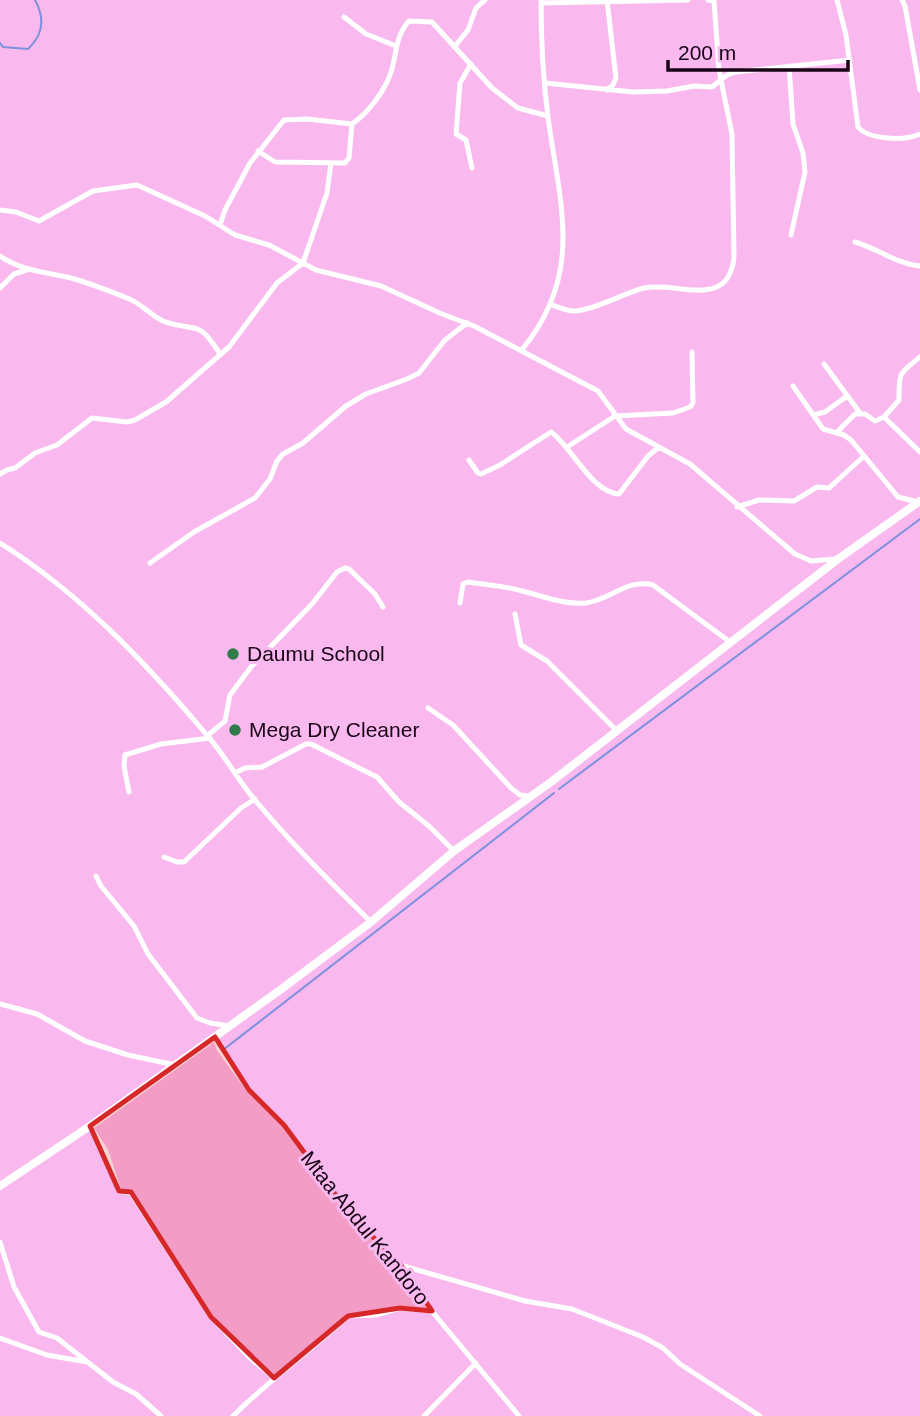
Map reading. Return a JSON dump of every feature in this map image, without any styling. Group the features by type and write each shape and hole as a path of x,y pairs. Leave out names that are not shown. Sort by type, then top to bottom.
{"main road":[{"path":"0,1186 90,1126 371,922 454,851 551,782 838,559 919,501"}],"street":[{"path":"455,46 468,30 476,8 485,0"},
{"path":"607,0 616,78 607,90"},
{"path":"521,351 532,338 559,284 564,236 548,116 541,1 583,4 607,0 688,0"},
{"path":"550,304 574,312 646,288 699,292 726,281 732,273 732,134 719,70 714,1 708,0"},
{"path":"837,0 850,60 858,127 868,135 912,138 920,134"},
{"path":"902,0 917,57 920,90"},
{"path":"344,17 366,34 396,46"},
{"path":"258,151 275,162 348,161 352,124 386,85 396,46 404,26 409,21 432,22 492,88 519,108 548,116"},
{"path":"545,83 607,90 667,91 712,86 727,75 850,60"},
{"path":"471,64 460,83 456,134 466,140 472,168"},
{"path":"789,66 793,124 803,153 805,172 791,236"},
{"path":"719,70 727,75"},
{"path":"220,225 225,210 258,151 284,120 307,119 352,124"},
{"path":"0,474 15,468 35,453 57,445 92,418 127,422 135,420 166,402 235,340 277,283 303,263 327,192 331,163"},
{"path":"0,209 40,220 93,191 131,184 220,225 235,235 269,245 316,270 382,286 494,335 597,391 632,434 690,464 794,554 811,561 838,559"},
{"path":"855,242 872,247 908,265 920,266"},
{"path":"0,256 30,269 80,281 131,299 162,320 199,328 211,339 220,354"},
{"path":"0,288 17,272 30,269"},
{"path":"150,563 194,532 255,498 270,480 277,461 283,454 303,443 346,406 366,394 419,373 445,340 467,323"},
{"path":"531,355 532,338"},
{"path":"567,447 615,416 673,413 690,407 693,403 692,352"},
{"path":"824,363 860,413 875,421 884,417 899,401 899,377 920,357"},
{"path":"793,386 823,429 852,440 898,497 919,501"},
{"path":"813,415 825,412 847,396"},
{"path":"836,433 855,414 860,413"},
{"path":"884,417 920,452"},
{"path":"469,460 481,474 517,455 548,432 554,433 600,486 619,494 648,456 659,447"},
{"path":"737,507 759,500 799,500 817,487 829,488 864,456"},
{"path":"0,543 23,557 101,620 209,737 308,862 371,922"},
{"path":"129,792 124,766 125,755 161,744 209,737 225,721 230,695 251,667 312,604 337,572 349,569 376,594 383,607"},
{"path":"460,603 463,584 468,582 519,590 551,600 583,603 595,601 622,588 648,583 730,642"},
{"path":"515,614 522,645 547,661 616,730"},
{"path":"428,708 453,725 511,788 520,795 528,796"},
{"path":"235,773 245,768 262,767 306,744 311,744 377,777 399,802 454,851"},
{"path":"164,857 184,862 241,808 256,799"},
{"path":"96,876 134,926 148,954 197,1018 230,1026"},
{"path":"0,1004 37,1014 85,1041 128,1055 175,1065"},
{"name":"Mtaa Abdul Kandoro","path":"215,1037 219,1049 249,1090 284,1125 350,1214 400,1265 432,1311 519,1416"},
{"path":"90,1126 106,1151 119,1191 131,1193 211,1317 250,1358 274,1378"},
{"path":"0,1242 15,1287 40,1332 57,1338 113,1382 136,1394 161,1416"},
{"path":"400,1265 525,1301 572,1309 643,1337 760,1416"},
{"path":"233,1416 348,1316 376,1315 400,1308 432,1311"},
{"path":"0,1338 47,1354 90,1363"},
{"path":"424,1416 476,1363"}],"highlighted area":[{"path":"215,1037 249,1090 284,1125 350,1214 400,1264 432,1311 400,1308 348,1316 274,1378 211,1317 131,1192 119,1191 90,1126"}],"waterway":[{"path":"0,43 3,47 28,49 33,44 41,26 35,0"},
{"path":"559,789 920,519"},
{"path":"223,1050 554,793"}],"place":[{"name":"Daumu School","path":"233,654"},
{"name":"Mega Dry Cleaner","path":"235,730"}]}
